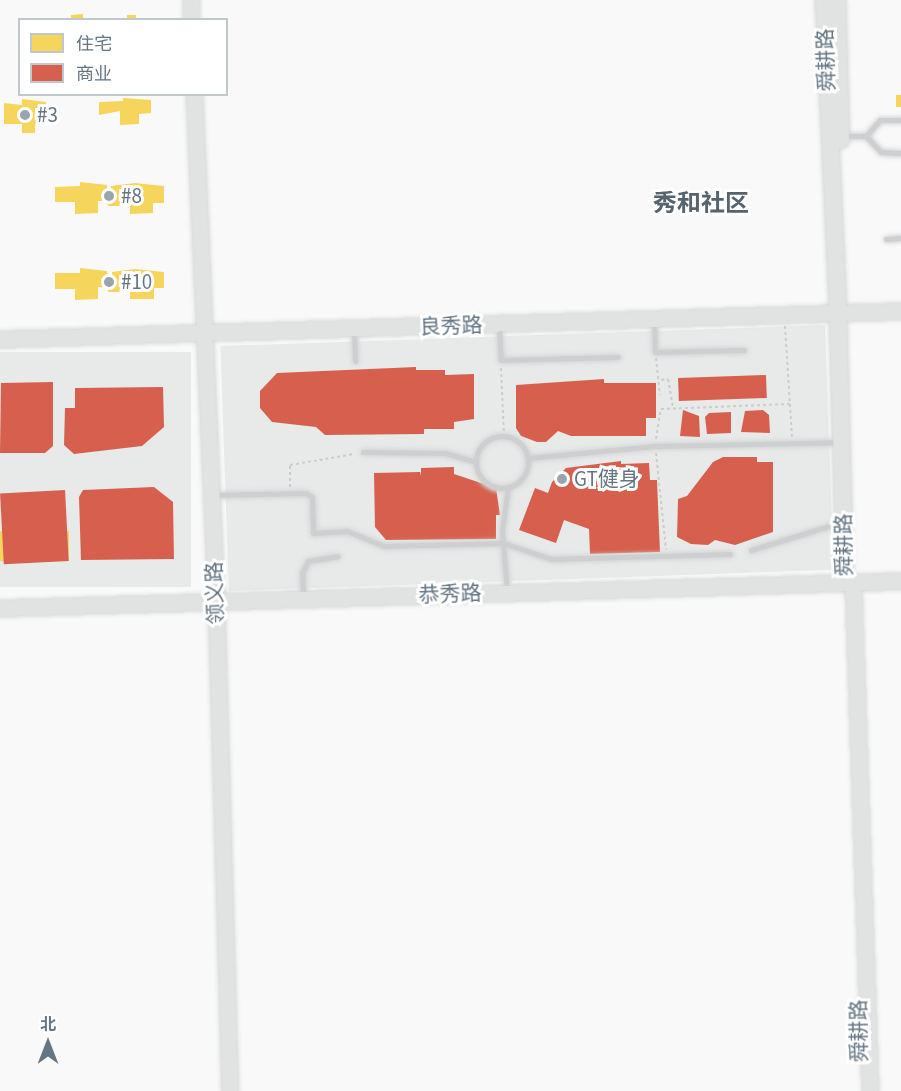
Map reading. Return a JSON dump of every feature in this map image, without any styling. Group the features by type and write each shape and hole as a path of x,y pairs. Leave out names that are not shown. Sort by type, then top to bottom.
{"main road":[{"name":"舜耕路","path":"824,0 843,313 841,441 843,522 849,583"},
{"name":"舜耕路","path":"837,0 849,583"}],"street":[{"path":"191,0 191,18"},
{"name":"领义路","path":"194,96 216,600 230,1091"},
{"name":"良秀路","path":"0,339 203,335 901,311"},
{"name":"恭秀路","path":"0,608 901,581"},
{"name":"舜耕路","path":"849,583 860,1091"},
{"name":"舜耕路","path":"849,583 870,1091"}],"lane":[{"path":"840,136 866,135 880,120 901,120"},
{"path":"866,135 881,152 901,153"},
{"path":"886,239 901,238"},
{"path":"654,319 655,352 744,350"},
{"path":"499,325 501,360 618,357"},
{"path":"354,330 355,361"},
{"path":"363,452 446,453 476,462 488,484 508,487 525,475 528,458 520,444 504,437 488,441 476,462"},
{"path":"528,458 655,446 841,441"},
{"path":"507,592 503,543 508,487"},
{"path":"211,495 291,494 312,497 313,533 348,531 384,546 503,543 550,559 730,554"},
{"path":"751,550 843,522"},
{"path":"303,598 302,573 308,561 338,556"}],"path":[{"path":"783,315 792,443"},
{"path":"655,352 660,395"},
{"path":"501,360 504,437"},
{"path":"660,380 668,380 673,408"},
{"path":"667,556 655,446 661,409 790,404"},
{"path":"291,494 290,465 363,452"}],"shaded area":[{"path":"825,325 834,570 229,591 220,346"},
{"path":"0,352 191,352 191,587 0,587"}],"building: 住宅":[{"path":"83,14 83,18 71,18 71,15"},
{"path":"127,15 136,15 136,18 127,18"},
{"path":"896,95 901,95 901,107 896,107"},
{"path":"123,98 151,100 151,113 139,114 139,124 120,125 120,111 99,115 99,102 123,101"},
{"name":"#3","path":"22,99 46,102 46,124 35,124 35,133 22,133 22,124 4,124 4,103 22,105"},
{"name":"#8","path":"80,182 107,185 107,191 111,191 111,186 135,183 164,186 164,203 153,203 153,213 130,214 130,206 108,206 107,201 98,201 98,213 75,214 75,202 55,202 55,187 80,186"},
{"name":"#10","path":"80,268 107,271 108,277 112,277 112,272 135,269 164,272 164,288 154,288 154,299 130,299 130,292 108,292 108,287 98,287 98,299 75,300 75,289 55,289 55,273 80,273"},
{"path":"0,531 69,531 69,561 0,561"}],"building: 商业":[{"path":"416,367 416,370 445,370 445,375 474,374 474,419 454,422 454,429 424,429 424,434 325,435 316,427 272,422 260,408 260,391 277,373"},
{"path":"766,375 767,398 679,401 678,378"},
{"path":"604,379 604,383 656,383 656,418 646,418 646,436 571,436 558,431 546,442 537,442 521,436 516,428 516,385"},
{"path":"53,382 53,446 45,453 0,453 1,383"},
{"path":"163,387 164,427 142,446 74,454 64,445 65,408 75,408 75,388"},
{"path":"683,410 699,416 700,437 680,436"},
{"path":"763,410 769,415 770,433 741,432 745,411"},
{"path":"731,412 731,433 707,434 705,417 709,413"},
{"path":"723,457 757,457 757,462 773,462 773,532 735,545 715,540 708,545 691,544 677,537 678,499 687,496 713,462"},
{"path":"621,461 621,464 649,463 650,480 657,480 660,552 590,554 589,529 564,520 556,543 519,530 535,488 548,493 552,482 566,468"},
{"path":"454,467 454,474 496,488 500,515 496,515 496,539 386,540 375,527 374,473 420,472 421,476 421,468"},
{"path":"154,487 173,502 174,559 81,560 79,497 83,490"},
{"path":"65,490 69,561 4,564 0,493"}],"place":[{"name":"#3","path":"25,115"},
{"name":"#8","path":"109,196"},
{"name":"#10","path":"109,282"},
{"name":"GT健身","path":"562,479"}],"district":[{"name":"秀和社区","path":"701,204"}]}
